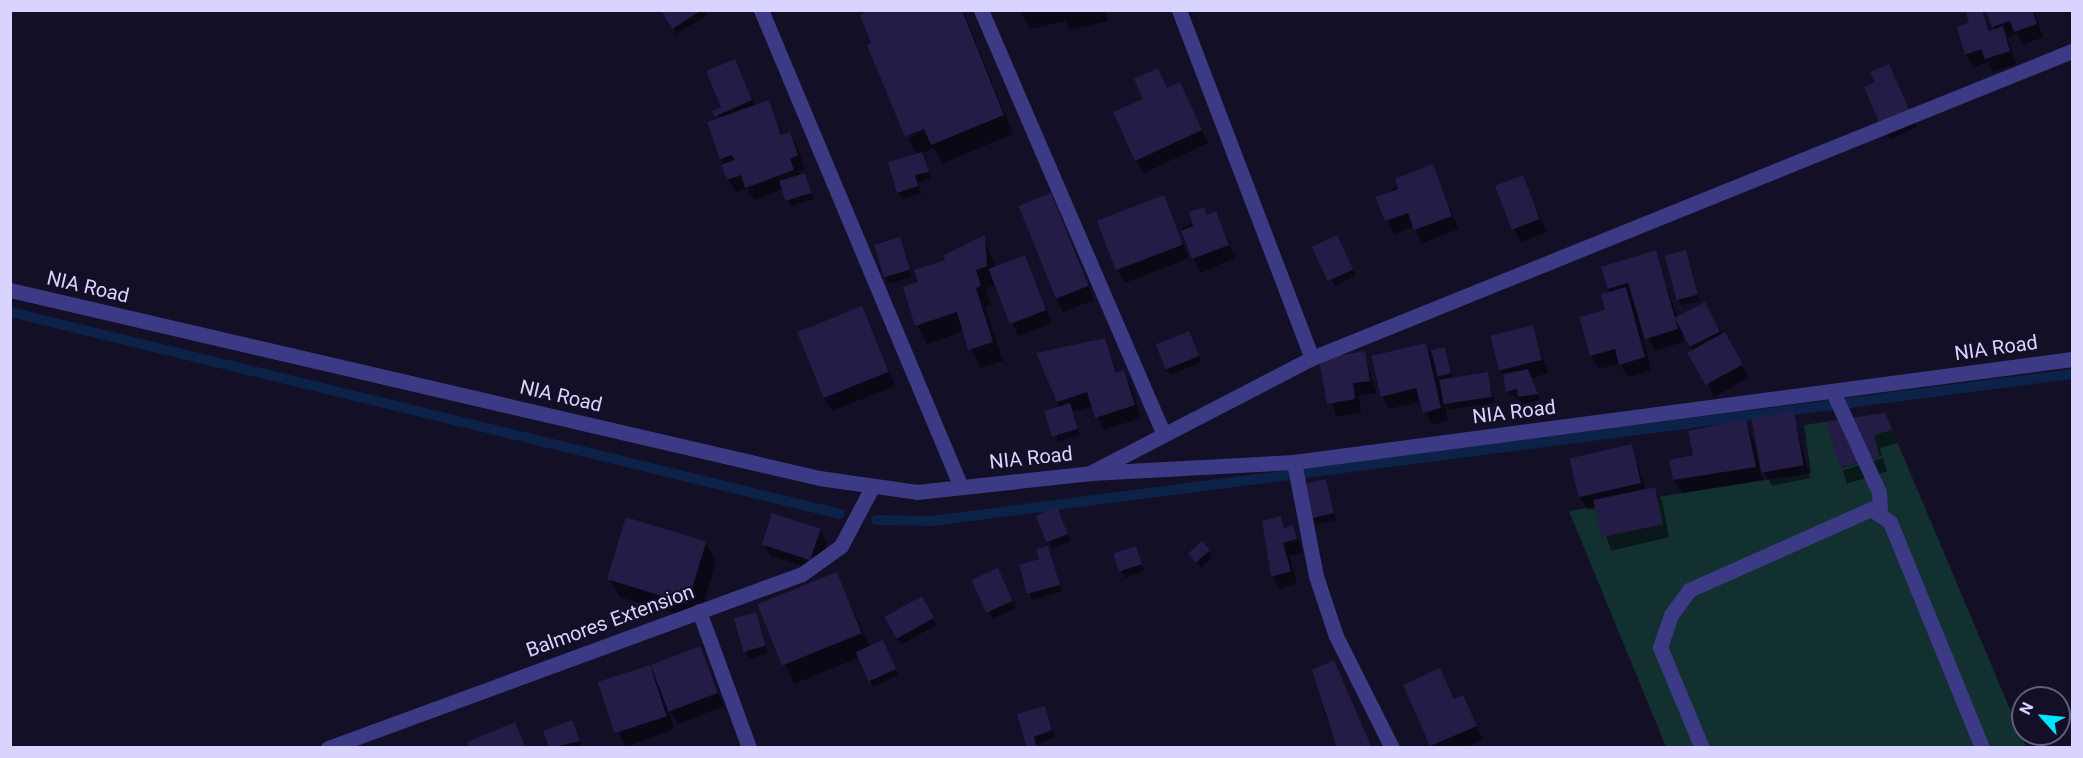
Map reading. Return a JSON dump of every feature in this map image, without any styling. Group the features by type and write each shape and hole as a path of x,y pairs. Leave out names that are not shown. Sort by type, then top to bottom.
{"street":[{"path":"761,10 960,487"},
{"path":"981,10 1162,431"},
{"path":"1179,10 1312,358"},
{"path":"1090,472 1162,431 1312,358 2073,51"},
{"name":"NIA Road","path":"10,290 871,489 960,487 1090,472 1294,462 1834,396 2073,359"},
{"path":"1834,396 1879,492 1880,513"},
{"path":"1294,462 1299,495 1336,636 1392,747"},
{"name":"Balmores Extension","path":"328,747 366,740 823,562 847,536 871,489"},
{"path":"1702,747 1660,647 1671,615 1689,590 1852,514 1871,509 1890,522 1982,747"},
{"path":"699,611 749,747"}],"green space":[{"path":"1885,413 2011,711 2011,746 2026,747 1666,747 1569,511 1811,473 1804,425"}],"building":[{"path":"661,10 702,10 672,29"},
{"path":"871,10 962,10 1004,115 931,145 924,129 905,137 867,45 871,43 860,15"},
{"path":"1965,10 1982,10 1989,31 2003,26 2010,51 1985,59 1981,49 1965,55 1957,27 1969,23"},
{"path":"1986,10 2032,10 2037,24 2014,32 2010,21 1992,27"},
{"path":"735,59 752,100 714,117 712,111 721,107 706,71"},
{"path":"1889,64 1911,114 1881,127 1864,87 1875,82 1870,72"},
{"path":"1158,68 1167,88 1180,82 1202,130 1135,161 1113,112 1143,99 1134,79"},
{"path":"769,100 781,135 790,132 798,155 790,159 794,170 745,188 741,175 727,180 721,165 734,160 732,155 720,159 707,122"},
{"path":"922,152 929,172 915,175 918,186 897,193 888,162"},
{"path":"1433,164 1452,216 1414,230 1408,213 1385,221 1375,197 1398,189 1395,179"},
{"path":"805,173 811,193 785,201 779,181"},
{"path":"1523,175 1540,219 1512,230 1495,186"},
{"path":"1051,193 1088,286 1056,299 1019,206"},
{"path":"1164,195 1183,244 1116,270 1097,221"},
{"path":"1204,207 1207,215 1216,211 1229,245 1192,259 1181,231 1193,226 1189,212"},
{"path":"985,235 987,266 976,270 981,286 976,288 993,342 968,350 957,312 915,326 903,287 918,282 914,270 945,260 944,255"},
{"path":"1337,235 1353,269 1328,281 1312,247"},
{"path":"900,237 910,270 884,277 874,245"},
{"path":"1656,250 1678,329 1645,339 1628,283 1608,289 1601,267"},
{"path":"1686,250 1698,294 1677,300 1665,256"},
{"path":"1025,255 1046,310 1010,324 989,269"},
{"path":"1626,287 1645,357 1619,365 1615,349 1590,356 1579,317 1605,310 1601,294"},
{"path":"1705,302 1720,331 1690,347 1675,317"},
{"path":"862,306 889,372 824,398 797,332"},
{"path":"1533,325 1542,360 1499,371 1490,336"},
{"path":"1189,331 1199,356 1166,370 1156,344"},
{"path":"1725,332 1743,364 1705,385 1687,353"},
{"path":"1105,338 1116,373 1124,370 1135,405 1095,418 1087,392 1057,402 1036,353"},
{"path":"1426,343 1441,408 1423,413 1416,388 1381,397 1371,356"},
{"path":"1445,347 1451,373 1437,376 1431,350"},
{"path":"1365,351 1370,381 1353,383 1355,399 1327,404 1319,359"},
{"path":"1528,369 1538,394 1518,397 1517,389 1506,392 1503,374"},
{"path":"1488,372 1492,397 1444,404 1440,380"},
{"path":"1070,403 1078,429 1052,437 1044,411"},
{"path":"1794,411 1804,465 1761,473 1752,418"},
{"path":"1885,413 1892,430 1874,435 1880,458 1840,467 1827,422"},
{"path":"1746,419 1756,467 1673,480 1669,460 1693,455 1688,431"},
{"path":"1632,444 1641,483 1579,497 1570,458"},
{"path":"1326,479 1334,513 1310,519 1302,485"},
{"path":"1655,487 1663,524 1601,537 1593,500"},
{"path":"1057,507 1068,534 1047,543 1036,516"},
{"path":"772,513 821,529 810,560 762,544"},
{"path":"1281,516 1284,528 1293,525 1297,539 1283,543 1291,571 1271,577 1262,521"},
{"path":"626,517 706,542 687,604 607,579"},
{"path":"1202,541 1210,550 1196,563 1188,554"},
{"path":"1048,546 1060,585 1027,594 1019,565 1039,559 1036,549"},
{"path":"1136,546 1142,564 1119,571 1113,553"},
{"path":"998,568 1013,601 986,613 972,580"},
{"path":"837,572 862,633 782,665 757,604"},
{"path":"922,596 934,618 897,639 884,617"},
{"path":"756,612 766,646 744,652 734,618"},
{"path":"883,640 896,669 869,681 856,652"},
{"path":"700,646 718,693 668,712 651,665"},
{"path":"1334,660 1372,748 1337,748 1312,670"},
{"path":"650,665 667,716 614,733 598,682"},
{"path":"1440,668 1454,699 1463,695 1477,726 1430,746 1403,685"},
{"path":"1045,706 1052,730 1034,737 1037,748 1027,748 1017,714"},
{"path":"572,720 580,741 549,748 543,731"},
{"path":"515,722 526,748 469,748 467,742"}],"waterway":[{"path":"10,312 840,514"},
{"path":"876,520 932,521 2072,374"}]}
